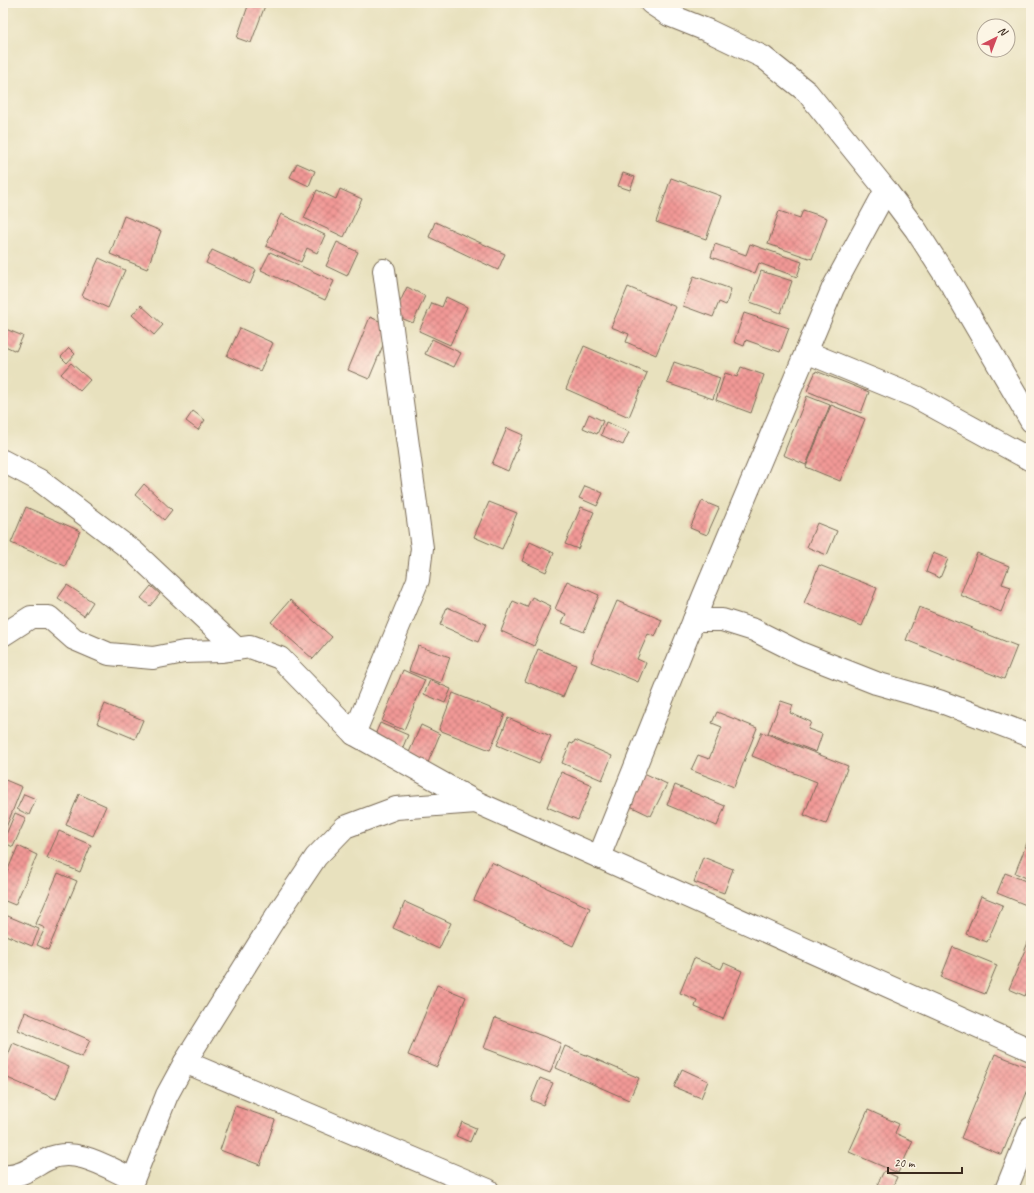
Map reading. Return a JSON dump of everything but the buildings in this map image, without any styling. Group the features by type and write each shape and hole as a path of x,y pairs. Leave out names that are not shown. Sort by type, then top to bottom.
{"street":[{"path":"651,3 671,9 709,31 763,57 807,92 886,190 916,230 954,289 1030,416"},
{"path":"599,857 694,620 833,288 886,190"},
{"path":"354,734 418,580 422,548 384,270"},
{"path":"806,352 916,397 1031,460"},
{"path":"3,461 39,480 134,552 237,649"},
{"path":"3,635 32,617 49,617 74,639 109,654 153,658 184,652 250,647 280,658 354,734 476,802 1031,1050"},
{"path":"694,620 722,620 754,630 800,653 876,683 939,701 1031,736"},
{"path":"3,1176 28,1172 49,1159 63,1155 80,1156 131,1185 167,1095 185,1062 275,918 316,857 345,827 396,808 476,802"},
{"path":"185,1062 488,1190"},
{"path":"1006,1190 1031,1128"}]}
